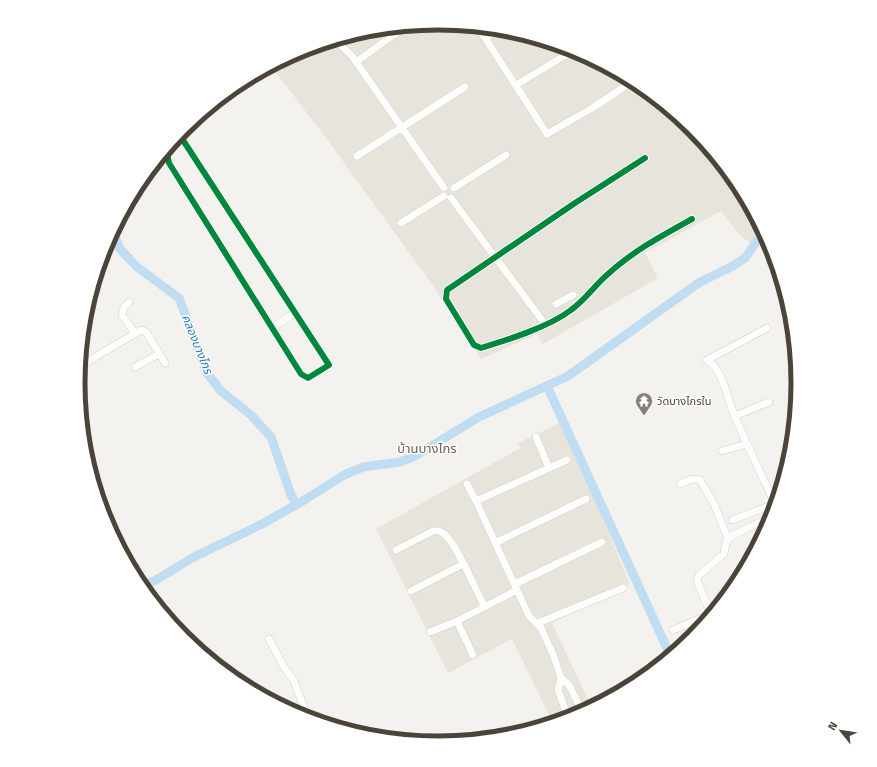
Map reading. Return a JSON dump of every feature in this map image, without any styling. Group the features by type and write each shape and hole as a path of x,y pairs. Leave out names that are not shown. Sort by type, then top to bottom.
{"street":[{"path":"356,62 397,33"},
{"path":"482,33 547,134 594,107 627,85"},
{"path":"485,38 491,34"},
{"path":"339,44 356,62 446,194 496,256 545,324"},
{"path":"516,85 567,54"},
{"path":"357,156 465,87"},
{"path":"168,156 169,163 301,374 308,378 329,364 183,140"},
{"path":"401,223 446,194 449,186 454,188 506,155"},
{"path":"645,158 447,290 446,294 448,303 474,345 481,348 545,324 567,313 580,302 608,273 640,248 692,219"},
{"path":"556,304 570,292 580,302"},
{"path":"129,302 124,307 122,315 135,333"},
{"path":"272,328 296,312"},
{"path":"767,328 707,360 711,363 722,381 734,416 773,498"},
{"path":"86,362 135,333 143,330 165,363"},
{"path":"136,367 159,354"},
{"path":"734,416 769,402"},
{"path":"536,437 549,468"},
{"path":"722,451 747,444"},
{"path":"476,501 568,460"},
{"path":"680,484 690,480 700,480 714,504 728,539 724,554 704,569 699,575 697,581 709,611"},
{"path":"467,484 529,616 538,623 553,654 561,678 569,685 580,707"},
{"path":"495,543 586,499"},
{"path":"732,520 769,507"},
{"path":"728,539 764,520"},
{"path":"396,550 436,530 447,536 484,606"},
{"path":"430,632 457,621 516,587 602,542"},
{"path":"411,591 463,564"},
{"path":"538,623 623,588"},
{"path":"673,630 703,618"},
{"path":"457,621 473,655"},
{"path":"270,638 284,667 294,681 305,711"},
{"path":"561,678 558,690 567,713"}],"shaded area":[{"path":"438,30 462,31 485,33 530,42 595,66 635,90 672,118 704,150 719,168 745,207 758,233 751,244 738,233 721,211 645,253 658,278 543,344 537,334 481,359 429,280 326,138 274,70 303,57 347,42 392,33"},
{"path":"562,422 630,584 552,623 590,703 551,718 512,639 448,673 376,529 520,448 518,443"}],"waterway":[{"path":"148,584 192,558 264,523 344,475 363,467 400,462 415,456 479,417 568,376 700,282 733,266 745,258 760,237"},
{"name":"คลองบางไกร","path":"116,239 120,249 137,267 179,298 207,373 221,391 251,415 271,437 291,495 297,505"},
{"path":"547,386 669,652"}],"cycle path":[{"path":"168,156 169,163 301,374 308,378 329,365 183,140"},
{"path":"645,158 575,203 447,290 446,299 474,345 481,348 503,341 540,327 562,316 576,306 603,278 628,258 648,244 692,219"}],"place":[{"name":"วัดบางไกรใน","path":"644,416"}],"district":[{"name":"บ้านบางไกร","path":"427,448"}]}
